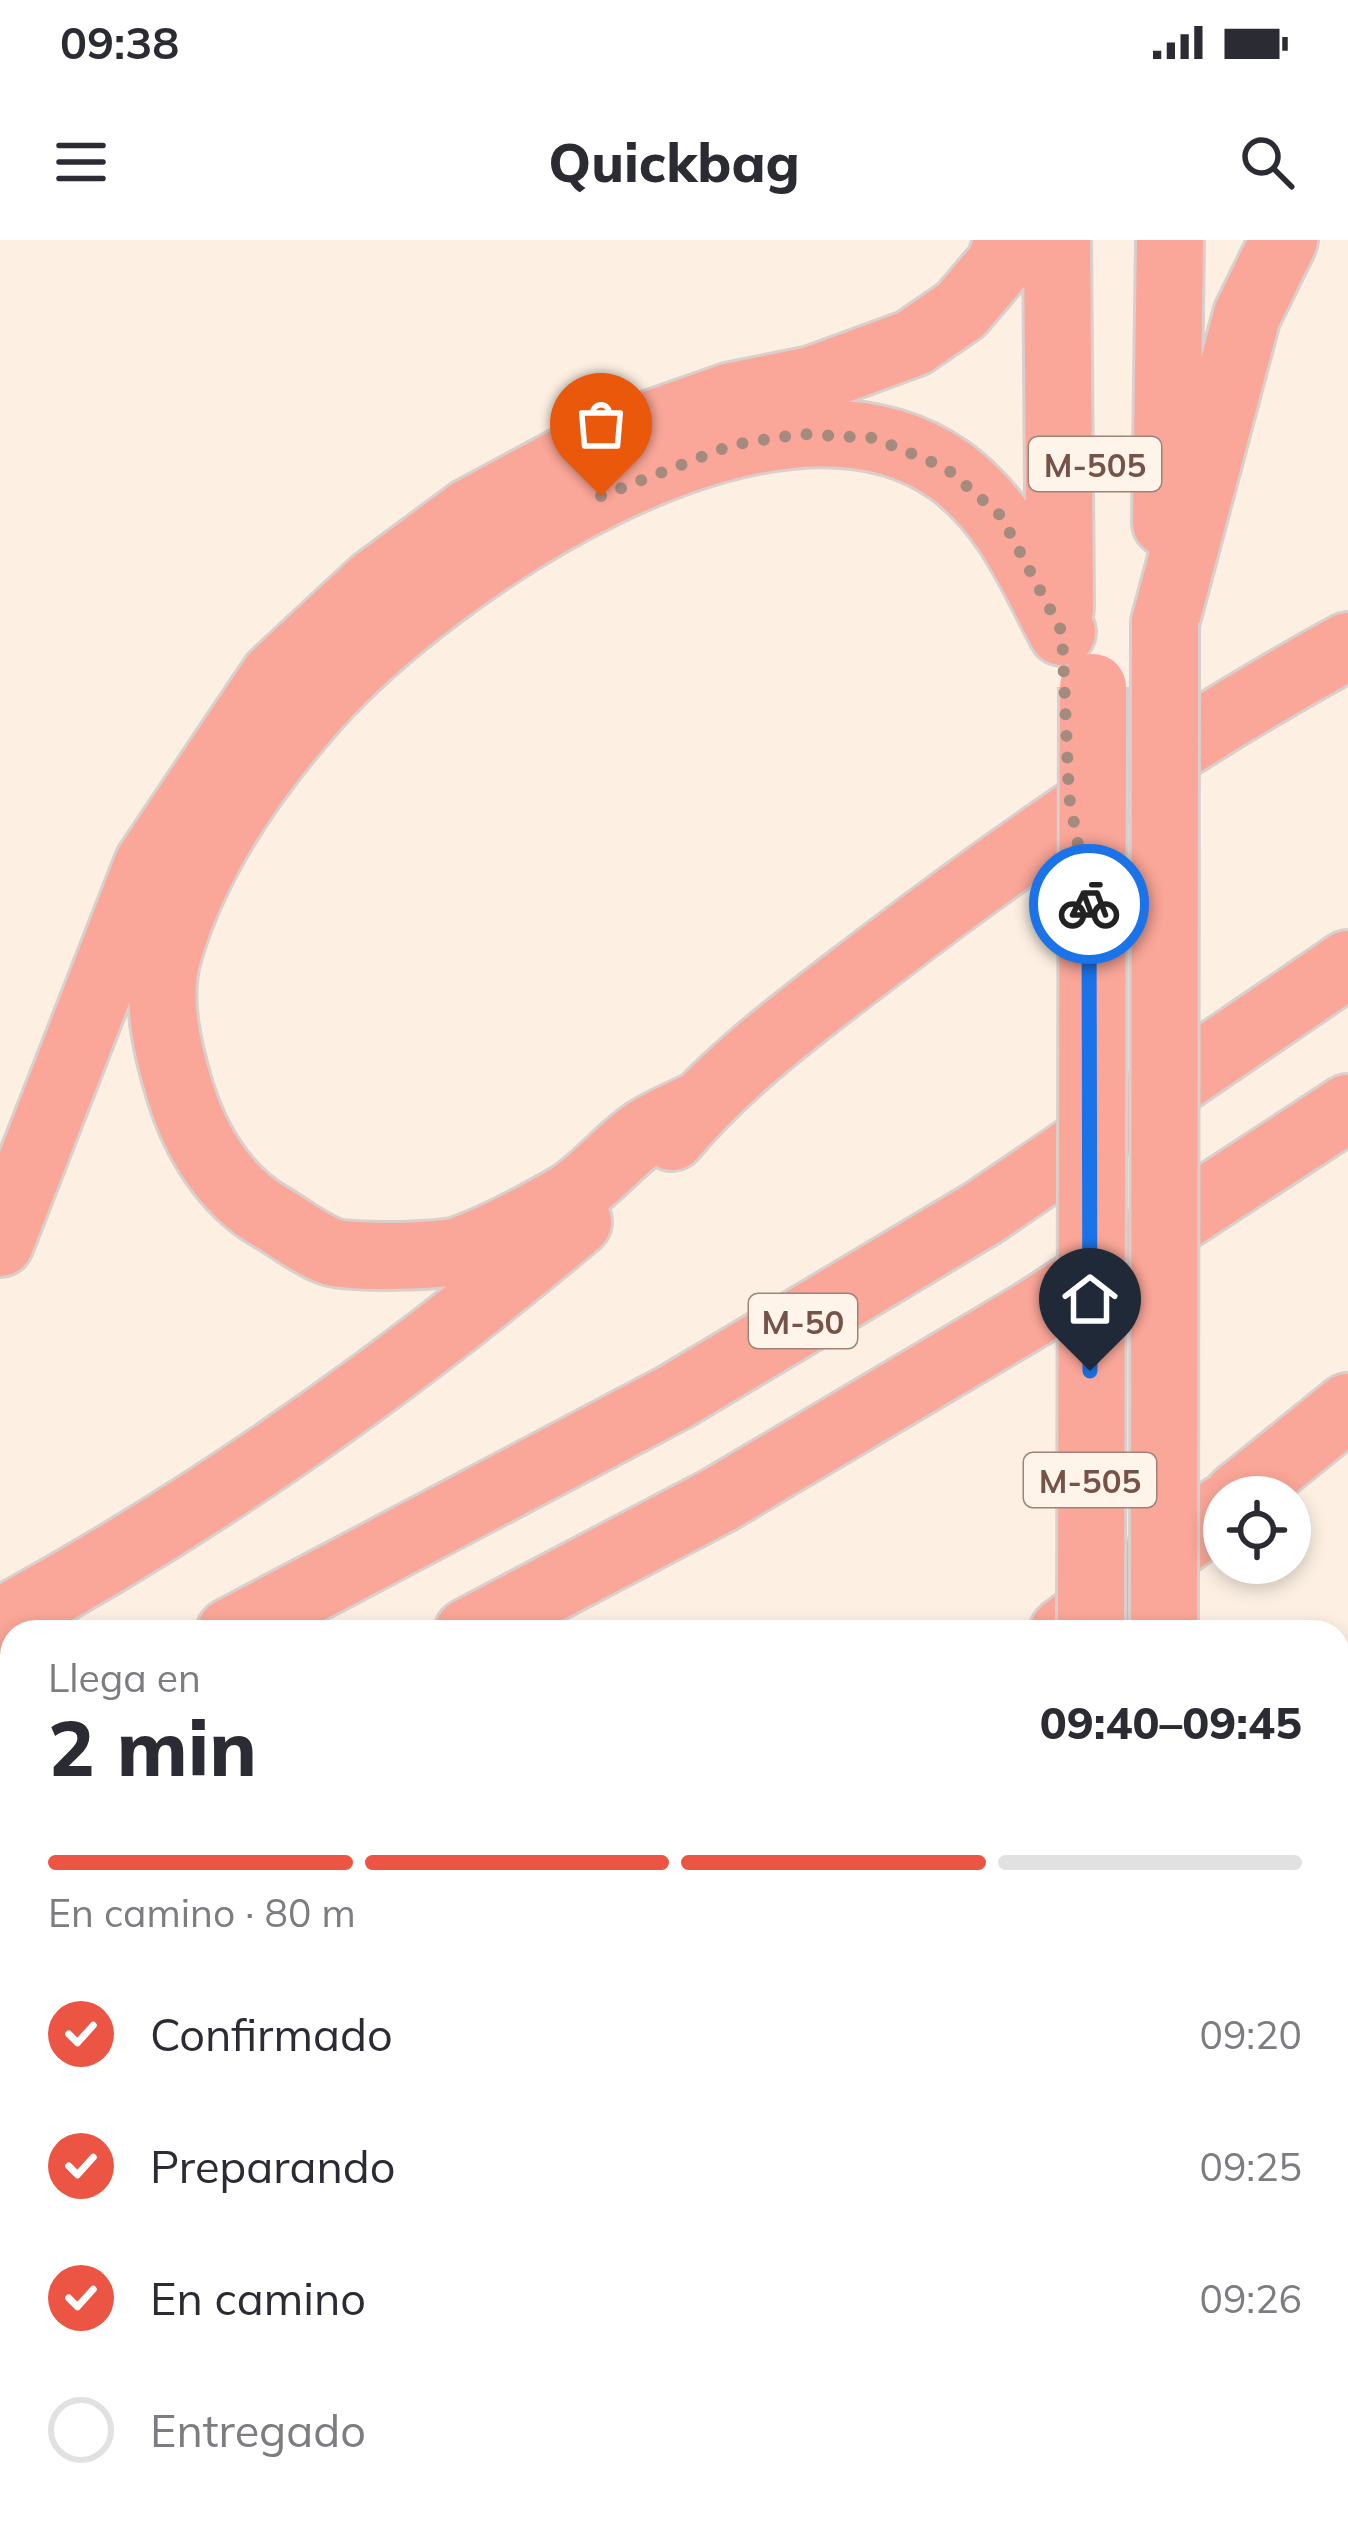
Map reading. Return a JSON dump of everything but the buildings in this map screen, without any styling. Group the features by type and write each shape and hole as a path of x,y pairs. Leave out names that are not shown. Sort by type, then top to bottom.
{"highway":[{"path":"0,1243 148,863 274,676 374,583 470,512 598,443 732,396 812,380 913,343 961,310 1000,264 1008,240"},
{"path":"1057,240 1057,565 1074,676"},
{"name":"M-505","path":"1091,1620 1089,890 1069,796 1098,240"},
{"name":"M-505","path":"1164,1620 1170,240"},
{"path":"1165,623 1246,315 1284,240"},
{"path":"699,1105 646,1132 572,1195 456,1253 333,1252 244,1202 192,1131 164,1040 166,958 195,883 238,805 317,706 406,619 505,547 632,480 732,445 800,434 874,438 946,468 1001,516 1074,676"},
{"path":"4,1620 128,1552 366,1389 654,1158 699,1105 848,980 1023,848 1230,711 1348,646"},
{"name":"M-50","path":"253,1620 675,1397 983,1213 1348,964"},
{"path":"490,1620 719,1500 1031,1315 1348,1108"},
{"path":"1062,1620 1090,1327"},
{"path":"1261,1476 1348,1392"},
{"path":"1261,1476 1348,1407"},
{"path":"1077,1620 1203,1524"}],"way so far":[{"path":"601,496 632,480 732,445 800,434 874,438 946,468 1001,516 1062,632 1069,796 1089,904"}],"route":[{"path":"1089,904 1090,1371"}]}
